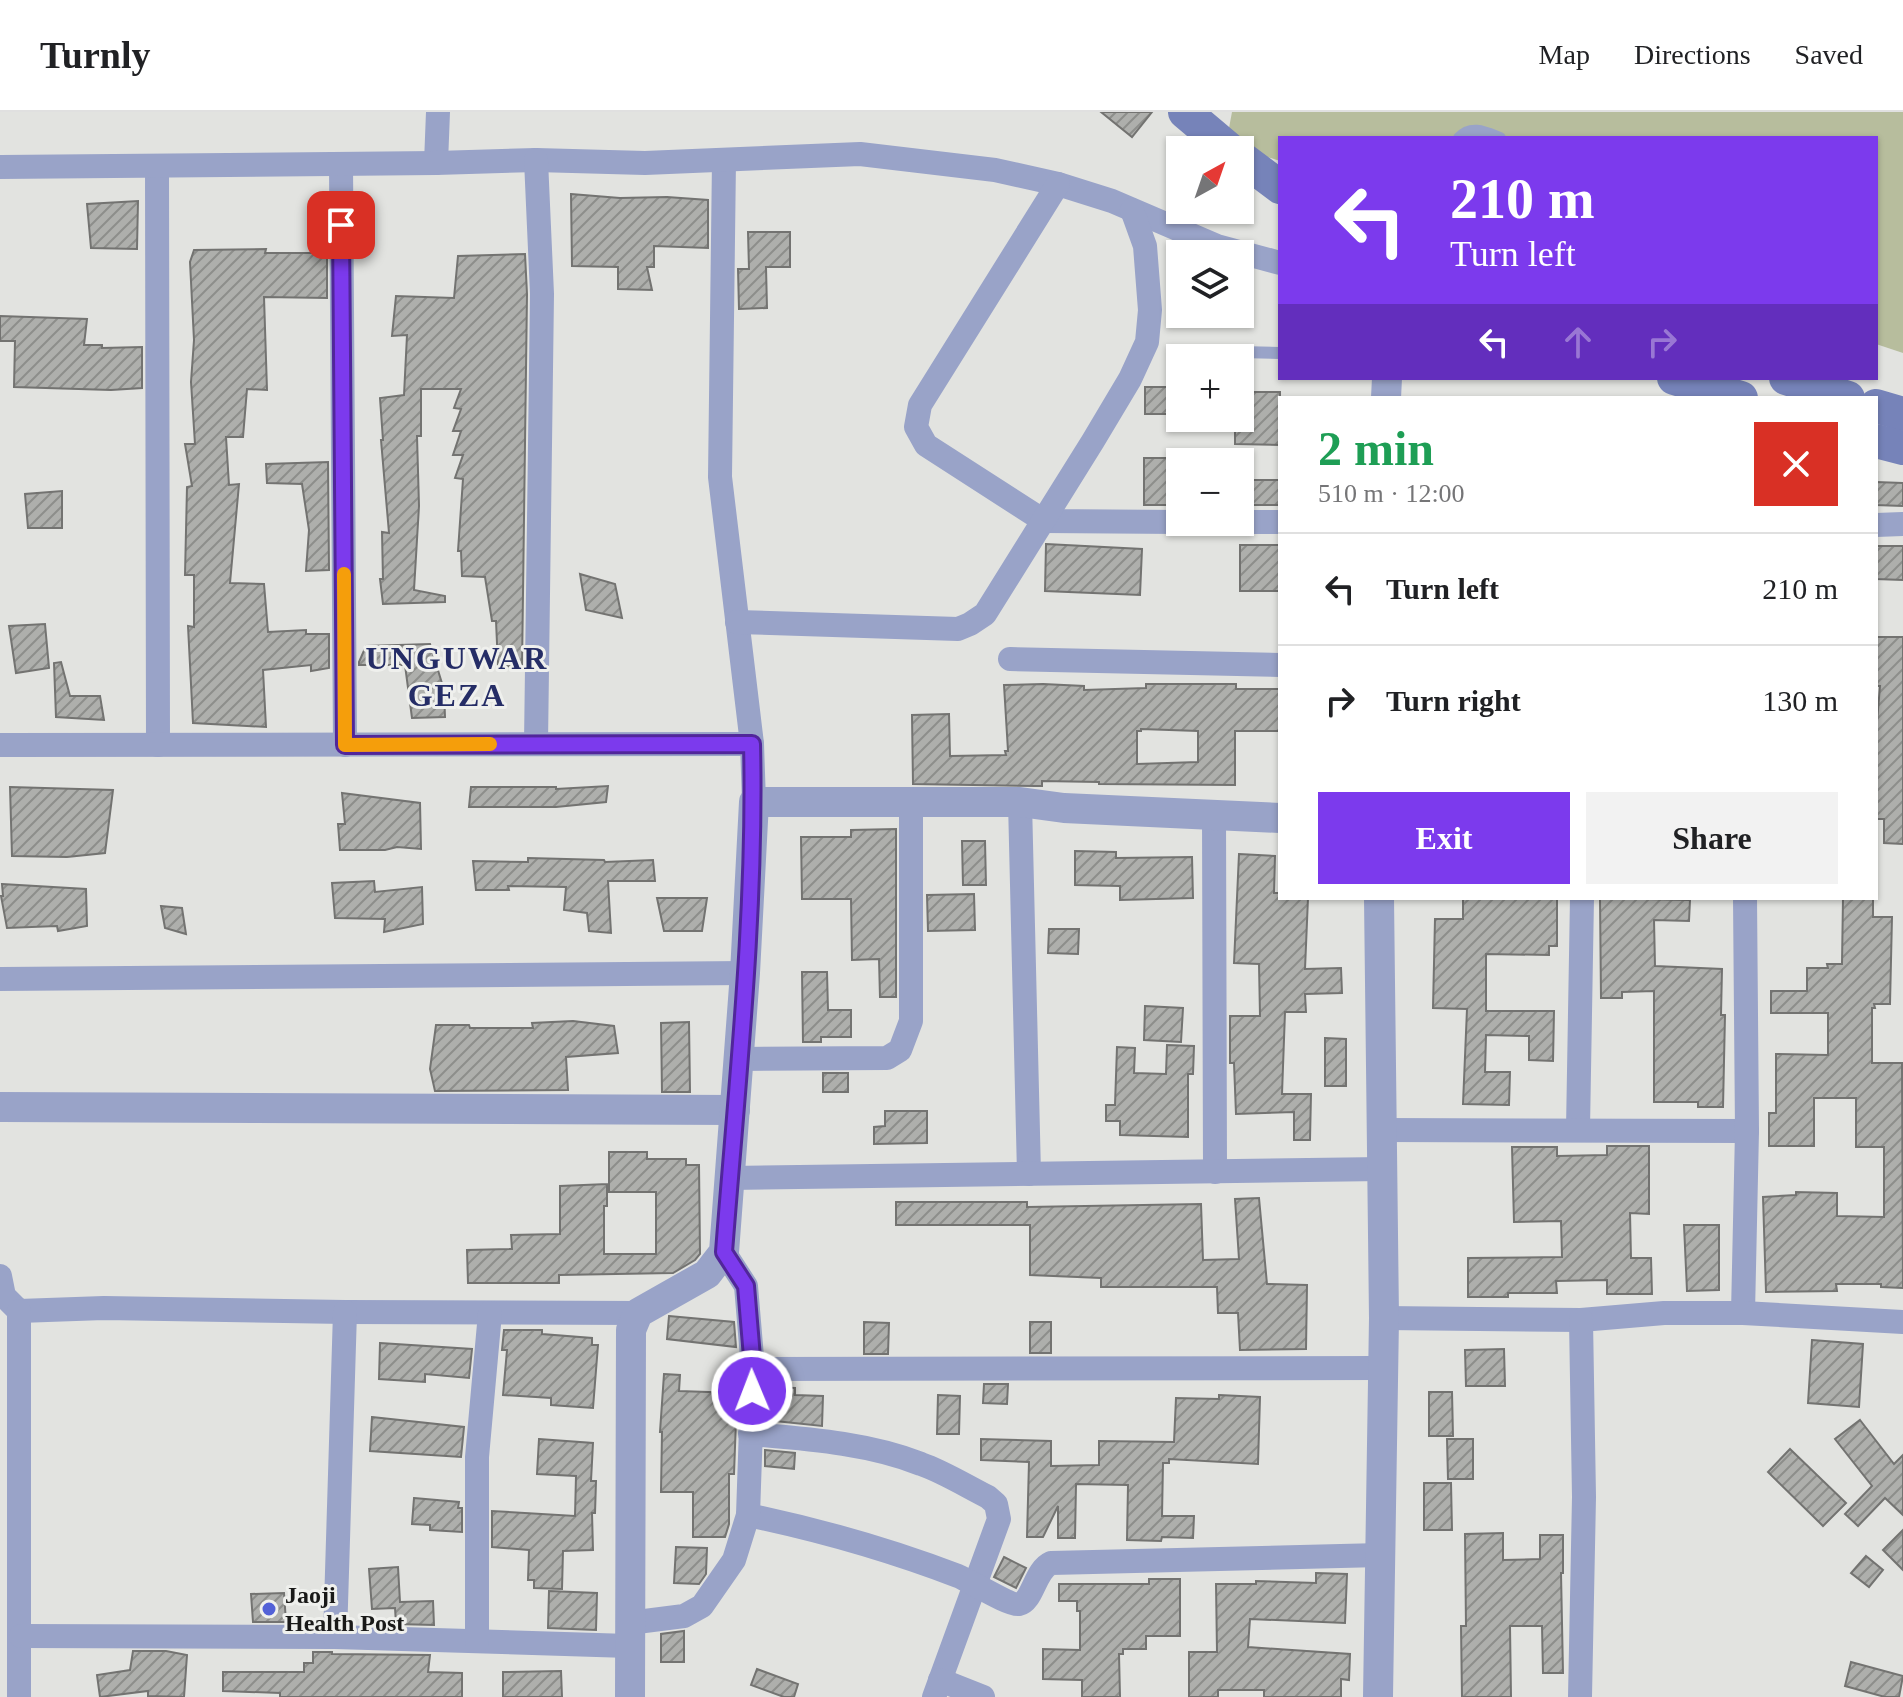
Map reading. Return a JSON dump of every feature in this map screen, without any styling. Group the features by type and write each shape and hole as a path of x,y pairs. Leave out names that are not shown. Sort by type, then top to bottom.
{"main road":[{"path":"1185,112 1213,136"},
{"path":"1254,168 1278,186"},
{"path":"1681,380 1734,396"},
{"path":"1792,380 1842,396"},
{"path":"1878,407 1903,414"},
{"path":"1878,442 1903,448"}],"street":[{"path":"436,163 438,112"},
{"path":"0,167 536,160 645,163 860,154 980,168 1058,184 1132,210 1217,246 1278,262"},
{"path":"536,160 542,294 536,744"},
{"path":"0,1276 4,1296 19,1311 104,1308 638,1313 707,1274 724,1252 754,802 752,744 720,477 724,160"},
{"path":"341,164 345,745"},
{"path":"157,166 158,745"},
{"path":"1058,184 920,405 916,427 926,445 1044,521 1166,522"},
{"path":"737,622 965,627 978,620 990,607 1044,521 1130,379 1147,342 1150,310 1145,246 1132,210"},
{"path":"1254,522 1278,522"},
{"path":"1878,525 1903,524"},
{"path":"1010,659 1278,665"},
{"path":"0,745 752,744"},
{"path":"754,802 1020,802 1064,808 1278,818"},
{"path":"739,1059 887,1058 900,1050 911,1021 911,802"},
{"path":"1020,802 1029,1174"},
{"path":"1214,814 1215,1172"},
{"path":"1378,1697 1384,1318 1379,900"},
{"path":"1578,1129 1582,900"},
{"path":"1743,1313 1747,1131 1745,900"},
{"path":"0,979 745,973"},
{"path":"0,1107 735,1110"},
{"path":"1383,1130 1747,1131"},
{"path":"730,1178 1383,1169"},
{"path":"21,1636 335,1637 477,1641 629,1634 684,1616 702,1606 734,1560 748,1515 753,1369 746,1286 724,1252"},
{"path":"19,1311 9,1535 21,1636 19,1697"},
{"path":"335,1637 345,1312"},
{"path":"477,1641 477,1457 490,1313"},
{"path":"630,1697 631,1330 638,1313"},
{"path":"1384,1318 1581,1320 1664,1313 1743,1313 1903,1322"},
{"path":"1580,1697 1584,1497 1581,1320"},
{"path":"753,1369 1381,1368"},
{"path":"750,1434 886,1453 922,1464 996,1504 999,1519 937,1688 983,1697"},
{"path":"748,1515 800,1526 902,1555 975,1583 1012,1604 1026,1601 1045,1566 1051,1563 1381,1555"}],"lane":[{"path":"1461,136 1467,131 1482,131 1495,136"},
{"path":"1254,352 1278,353"}],"green space":[{"path":"1232,112 1903,112 1903,353 1878,345 1878,136 1278,136 1278,160 1254,153 1254,136 1228,136"}],"building":[{"path":"1101,112 1152,112 1132,137"},
{"path":"571,194 708,200 708,248 654,246 654,267 647,267 652,290 618,289 618,267 572,266"},
{"path":"138,201 137,249 91,248 87,204"},
{"path":"748,232 790,232 790,267 766,267 767,308 739,309 738,269 749,269"},
{"path":"266,249 265,253 327,253 327,298 264,297 267,390 247,389 243,437 226,437 229,485 239,484 230,583 264,584 268,632 306,630 306,634 329,634 329,668 311,671 311,665 263,670 266,727 193,723 188,626 194,627 194,575 185,575 187,487 192,486 185,444 195,444 190,262 194,250"},
{"path":"525,254 522,668 498,665 496,621 492,621 485,577 462,576 461,551 458,551 463,479 455,478 463,455 453,455 461,431 453,431 461,409 454,408 461,389 421,389 421,436 417,436 419,506 414,590 445,596 445,602 383,604 380,579 383,579 382,532 389,533 380,398 404,395 407,335 392,336 396,296 454,298 458,256"},
{"path":"0,316 87,319 84,345 142,347 142,388 14,387 15,341 0,341"},
{"path":"1145,387 1166,387 1166,414 1145,414"},
{"path":"1254,392 1280,392 1278,445 1235,444 1235,432 1254,432"},
{"path":"1144,458 1166,458 1166,505 1144,505"},
{"path":"328,462 329,570 306,571 309,530 302,484 267,483 266,464"},
{"path":"1254,480 1278,480 1278,505 1254,505"},
{"path":"1878,482 1903,483 1903,506 1878,505"},
{"path":"62,491 62,528 28,528 25,494"},
{"path":"1046,544 1142,549 1140,595 1045,591"},
{"path":"1240,545 1278,545 1278,591 1240,591"},
{"path":"1878,546 1903,546 1903,580 1878,579"},
{"path":"580,574 615,584 622,618 586,610"},
{"path":"45,624 49,668 16,673 9,626"},
{"path":"1878,637 1903,637 1903,844 1884,843 1884,819 1878,819"},
{"path":"430,644 444,690 445,717 412,718 405,665 359,665 359,662 366,646"},
{"path":"61,662 70,696 100,696 104,720 56,717 54,663"},
{"path":"1146,684 1236,684 1236,689 1278,689 1278,731 1235,731 1235,785 1042,781 1042,786 913,784 912,715 949,714 950,756 1006,755 1005,751 1008,751 1004,685 1084,686 1084,690 1146,688","holes":["1137,731 1198,731 1198,762 1137,764"]},
{"path":"608,786 606,802 556,807 469,807 471,787 556,789"},
{"path":"10,787 113,790 105,853 67,857 12,856"},
{"path":"342,793 420,803 421,849 340,850 338,824 345,824"},
{"path":"896,829 896,997 880,997 879,959 852,960 851,899 802,899 801,837 851,837 851,830"},
{"path":"962,841 985,841 986,885 963,885"},
{"path":"1075,851 1116,852 1116,858 1192,857 1193,898 1120,900 1120,886 1075,885"},
{"path":"1239,854 1275,856 1274,893 1278,893 1278,900 1308,900 1305,969 1341,968 1342,993 1305,994 1306,1012 1285,1012 1282,1094 1311,1094 1310,1140 1294,1140 1294,1112 1236,1114 1234,1063 1230,1063 1230,1016 1260,1016 1259,964 1234,963"},
{"path":"528,858 605,862 653,860 655,881 608,881 611,933 589,931 587,913 564,910 566,887 508,886 509,890 476,890 473,861 528,862"},
{"path":"374,881 375,892 422,887 423,924 384,932 385,919 335,918 332,883"},
{"path":"2,884 86,889 87,926 58,931 57,926 7,928"},
{"path":"974,894 975,930 928,931 927,895"},
{"path":"657,898 707,898 702,931 664,931"},
{"path":"1463,900 1557,900 1557,946 1549,946 1549,955 1486,954 1486,1011 1554,1011 1553,1061 1529,1060 1529,1036 1486,1035 1485,1072 1510,1072 1509,1105 1463,1104 1467,1009 1433,1008 1435,919 1463,919"},
{"path":"1600,900 1690,900 1689,921 1654,920 1655,966 1722,969 1721,1015 1725,1015 1723,1107 1698,1107 1698,1102 1654,1102 1654,991 1622,992 1622,998 1601,998"},
{"path":"1843,900 1873,900 1873,917 1892,917 1890,1004 1874,1004 1875,1008 1872,1008 1872,1063 1902,1063 1903,1288 1881,1287 1881,1284 1836,1284 1837,1291 1766,1292 1763,1197 1796,1195 1796,1192 1837,1193 1837,1216 1884,1217 1884,1147 1856,1147 1856,1098 1814,1098 1814,1146 1769,1146 1769,1113 1776,1113 1776,1054 1828,1055 1828,1013 1771,1013 1771,991 1807,991 1807,968 1842,964"},
{"path":"161,906 182,908 186,934 165,928"},
{"path":"1049,929 1079,929 1078,954 1048,953"},
{"path":"802,972 827,972 828,1010 851,1010 851,1037 821,1037 821,1042 803,1042"},
{"path":"1145,1006 1183,1008 1181,1042 1144,1040"},
{"path":"573,1021 614,1026 618,1053 566,1057 568,1090 435,1091 430,1069 436,1025 533,1028 532,1023"},
{"path":"689,1022 690,1092 662,1092 661,1023"},
{"path":"1325,1038 1346,1039 1346,1086 1325,1086"},
{"path":"1167,1045 1194,1046 1193,1074 1188,1074 1188,1137 1120,1135 1120,1121 1106,1121 1106,1105 1115,1105 1117,1047 1135,1048 1134,1073 1166,1074"},
{"path":"823,1073 848,1073 848,1092 823,1092"},
{"path":"885,1111 927,1111 927,1143 874,1144 874,1127 885,1126"},
{"path":"1607,1146 1649,1146 1649,1214 1630,1213 1631,1258 1651,1258 1652,1294 1607,1294 1607,1280 1556,1281 1557,1293 1468,1297 1468,1258 1562,1257 1561,1221 1514,1222 1512,1147 1557,1147 1557,1156 1607,1155"},
{"path":"609,1152 647,1152 647,1159 686,1159 686,1165 699,1165 700,1254 695,1260 673,1273 559,1275 559,1283 468,1283 467,1250 512,1249 511,1235 560,1234 560,1186 607,1184 604,1254 656,1254 656,1192 609,1192"},
{"path":"1259,1198 1267,1284 1307,1285 1306,1349 1240,1350 1238,1313 1218,1313 1217,1287 1101,1287 1101,1278 1030,1275 1030,1225 896,1225 896,1202 1027,1202 1027,1207 1201,1204 1203,1260 1239,1259 1235,1199"},
{"path":"1684,1225 1719,1225 1719,1290 1687,1291"},
{"path":"669,1316 734,1322 736,1347 667,1339"},
{"path":"864,1322 889,1323 888,1354 864,1354"},
{"path":"1030,1322 1051,1322 1051,1353 1030,1353"},
{"path":"504,1330 542,1330 542,1334 592,1338 592,1345 598,1345 593,1408 551,1405 551,1398 503,1395 507,1350 502,1350"},
{"path":"1812,1340 1863,1344 1859,1407 1808,1403"},
{"path":"380,1343 472,1349 469,1378 425,1374 425,1382 379,1379"},
{"path":"1504,1349 1505,1386 1466,1386 1465,1350"},
{"path":"664,1374 680,1375 679,1391 737,1393 734,1474 729,1474 729,1524 725,1537 693,1537 693,1492 661,1492 660,1432"},
{"path":"984,1384 1008,1384 1007,1404 983,1403"},
{"path":"767,1387 795,1388 795,1395 823,1396 822,1426 766,1420"},
{"path":"1429,1392 1452,1392 1453,1436 1429,1436"},
{"path":"938,1395 960,1396 959,1434 937,1434"},
{"path":"1219,1395 1260,1397 1258,1464 1169,1459 1169,1463 1163,1463 1162,1516 1194,1516 1193,1538 1127,1540 1128,1485 1076,1484 1075,1538 1058,1538 1058,1506 1043,1537 1027,1537 1029,1462 981,1460 981,1439 1051,1441 1051,1466 1099,1465 1099,1441 1174,1442 1176,1398 1219,1399"},
{"path":"372,1417 464,1427 461,1457 370,1451"},
{"path":"1860,1420 1894,1464 1903,1455 1903,1515 1885,1498 1858,1526 1845,1514 1872,1486 1835,1439"},
{"path":"539,1439 593,1443 591,1481 596,1481 595,1513 592,1513 593,1550 563,1551 562,1589 534,1588 534,1580 528,1580 529,1550 492,1547 492,1511 575,1516 576,1476 537,1474"},
{"path":"1447,1439 1473,1439 1473,1479 1448,1479"},
{"path":"1790,1449 1846,1503 1823,1526 1768,1472"},
{"path":"765,1450 795,1453 794,1469 765,1466"},
{"path":"1424,1483 1451,1483 1452,1530 1424,1530"},
{"path":"414,1498 459,1502 462,1532 430,1530 430,1525 412,1524"},
{"path":"1903,1530 1903,1570 1883,1550"},
{"path":"1503,1533 1503,1560 1540,1559 1540,1535 1563,1535 1563,1673 1543,1673 1542,1626 1510,1626 1511,1697 1462,1697 1461,1626 1466,1626 1465,1534"},
{"path":"676,1547 707,1548 706,1574 699,1584 674,1583"},
{"path":"1866,1556 1883,1570 1869,1587 1851,1573"},
{"path":"1004,1557 1026,1568 1016,1588 994,1577"},
{"path":"398,1567 400,1602 433,1601 434,1625 396,1624 395,1608 372,1609 369,1569"},
{"path":"1316,1573 1347,1574 1345,1623 1250,1619 1248,1647 1350,1654 1349,1680 1341,1679 1341,1697 1264,1697 1264,1690 1218,1690 1218,1697 1189,1697 1189,1652 1217,1652 1216,1584 1256,1584 1256,1581 1316,1583"},
{"path":"1149,1579 1180,1579 1180,1636 1146,1636 1146,1649 1123,1649 1123,1654 1119,1654 1120,1697 1082,1697 1082,1680 1043,1679 1043,1649 1080,1650 1077,1601 1059,1601 1059,1584 1149,1584"},
{"path":"549,1591 597,1593 596,1630 548,1628"},
{"name":"Jaoji Health Post","path":"284,1593 286,1622 253,1622 251,1594"},
{"path":"684,1631 684,1662 661,1662 661,1634"},
{"path":"133,1651 166,1651 187,1655 184,1697 148,1696 148,1691 100,1697 97,1675 130,1670"},
{"path":"313,1652 430,1655 428,1672 462,1673 462,1697 280,1697 280,1693 223,1691 223,1672 304,1672 304,1663 313,1663"},
{"path":"1851,1662 1903,1676 1899,1697 1885,1697 1845,1686"},
{"path":"757,1669 798,1684 794,1697 784,1697 751,1685"},
{"path":"561,1671 562,1697 503,1697 503,1672"}],"slow traffic":[{"path":"344,574 345,745 490,744"}],"place":[{"name":"Jaoji Health Post","path":"269,1609"}],"district":[{"name":"UNGUWAR GEZA","path":"457,676"}],"route":[{"path":"341,225 345,745 752,744 754,802 745,973 724,1252 746,1286 752,1391"}]}
